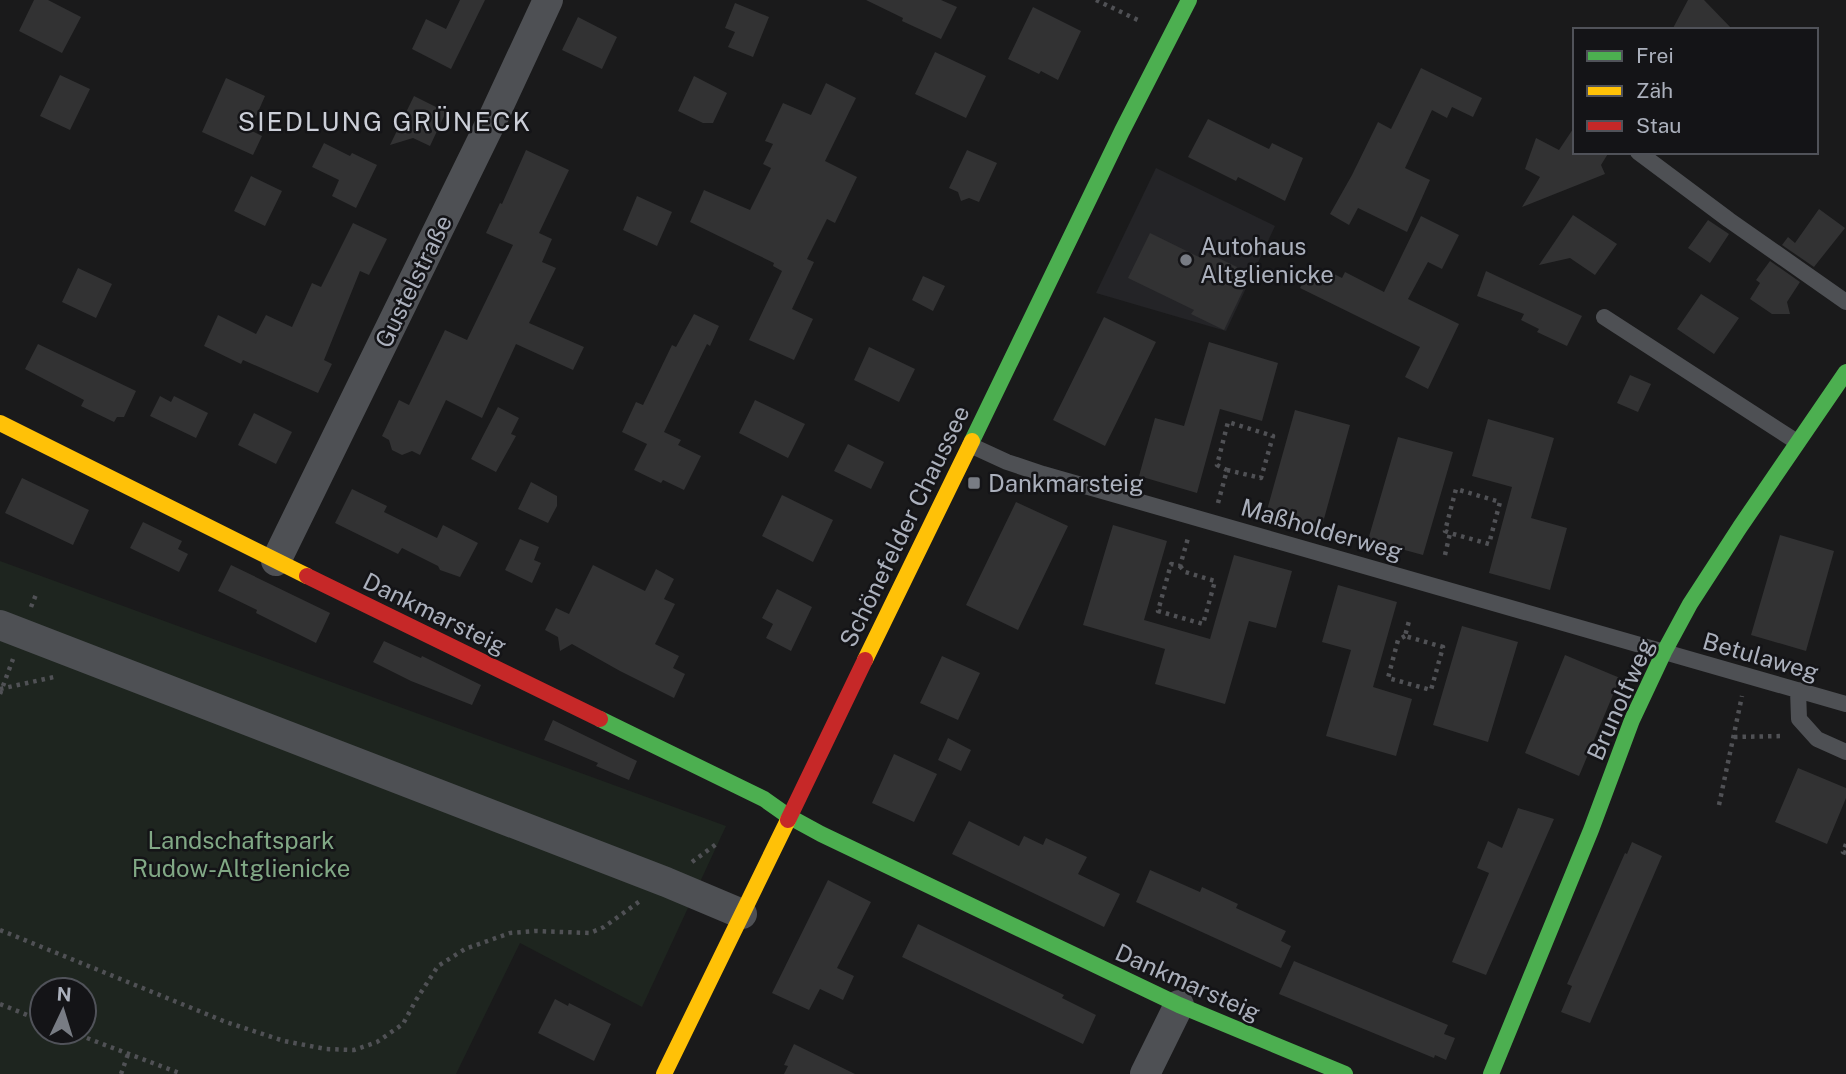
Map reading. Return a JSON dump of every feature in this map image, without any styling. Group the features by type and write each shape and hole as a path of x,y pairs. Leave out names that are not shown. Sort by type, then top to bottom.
{"street":[{"name":"Gustelstraße","path":"276,561 482,141 548,0"},
{"name":"Schönefelder Chaussee","path":"664,1074 1122,131 1189,0"},
{"name":"Brunolfweg","path":"1491,1074 1591,830 1632,720 1664,652 1690,604 1846,372"},
{"name":"Dankmarsteig","path":"0,424 750,792 788,817 927,886 1179,1005 1345,1074"},
{"path":"0,625 666,882 742,914"},
{"path":"1145,1074 1179,1005"}],"lane":[{"path":"1641,154 1846,302"},
{"path":"1604,317 1797,442"},
{"name":"Maßholderweg","path":"970,445 1019,466 1664,652"},
{"name":"Betulaweg","path":"1664,652 1846,704"},
{"path":"1798,690 1799,719 1817,739 1846,752"}],"path":[{"path":"1096,0 1172,36"},
{"path":"1228,422 1273,436 1261,478 1227,470 1217,465 1228,422"},
{"path":"1212,522 1227,470"},
{"path":"1456,489 1500,502 1489,544 1450,533 1445,531 1456,489"},
{"path":"1181,566 1171,564 1158,611 1203,624 1215,581 1185,572 1181,566 1194,517"},
{"path":"1445,555 1450,533"},
{"path":"1405,636 1443,647 1431,690 1388,678 1398,640 1405,636 1409,621"},
{"path":"1719,805 1746,675"},
{"path":"1734,737 1813,735"},
{"path":"1846,844 1843,852 1846,853"},
{"path":"0,930 226,1022 284,1041 326,1049 354,1050 377,1042 403,1024 438,965 465,949 510,933 590,933 604,926"},
{"path":"0,1004 28,1015"},
{"path":"98,1042 182,1074"},
{"path":"121,1074 128,1054"}],"shaded area":[{"name":"Autohaus Altglienicke","path":"1156,168 1275,226 1226,331 1096,293"}],"green space":[{"name":"Landschaftspark Rudow-Altglienicke","path":"0,561 726,826 642,1007 520,943 456,1074 0,1074"}],"building":[{"path":"34,0 48,0 81,17 62,53 19,31"},
{"path":"460,0 485,0 451,69 412,49 426,19 446,29"},
{"path":"866,0 941,0 957,7 941,39"},
{"path":"1688,0 1704,0 1731,28 1673,28"},
{"path":"735,3 769,17 753,57 728,47 735,32 725,28"},
{"path":"1033,7 1081,31 1058,80 1008,59"},
{"path":"578,17 617,37 602,69 562,50"},
{"path":"935,52 986,76 966,118 915,94"},
{"path":"1421,68 1482,98 1473,117 1452,107 1447,118 1432,110 1405,168 1430,180 1407,232 1358,208 1349,225 1330,214 1378,122 1391,129"},
{"path":"60,75 90,89 70,130 40,116"},
{"path":"694,76 727,93 713,123 703,123 678,111"},
{"path":"226,78 265,96 250,130 262,136 253,155 202,132"},
{"path":"826,83 856,98 825,161 857,177 835,223 827,219 807,259 814,262 792,309 813,319 794,360 749,340 782,271 773,266 774,263 690,222 704,190 750,210 771,168 763,164 773,144 765,141 783,103 811,115"},
{"path":"414,96 446,112 430,146 413,138 390,145"},
{"path":"1208,119 1269,149 1272,143 1303,158 1285,201 1238,177 1236,181 1188,157"},
{"path":"1573,129 1573,154 1608,154 1601,165 1605,174 1522,207 1540,177 1525,169 1536,138 1559,150"},
{"path":"324,143 377,165 356,208 332,196 339,180 312,167"},
{"path":"526,150 569,170 539,233 552,239 542,262 556,268 529,323 584,347 573,370 516,344 482,418 446,400 420,455 412,451 402,455 392,450 389,440 382,436 399,400 409,405 445,330 467,340 513,245 486,233"},
{"path":"967,150 997,163 979,202 969,198 961,201 958,192 949,188"},
{"path":"251,176 282,191 265,226 234,211"},
{"path":"637,196 672,212 657,246 623,230"},
{"path":"1819,209 1845,228 1814,267 1782,245 1788,237 1795,243"},
{"path":"1573,215 1617,244 1595,275 1570,258 1539,265"},
{"path":"1421,216 1459,235 1442,269 1428,262 1408,299 1459,324 1428,389 1405,377 1420,347 1300,288 1310,268 1325,276 1328,271 1342,278 1345,272 1384,292"},
{"path":"1708,220 1729,234 1710,263 1688,248"},
{"path":"353,223 387,239 369,275 360,271 324,360 332,364 318,393 243,360 241,364 204,346 218,315 256,334 266,315 292,327 312,283 321,287"},
{"path":"1150,233 1201,258 1204,251 1250,276 1224,330 1191,314 1194,310 1128,278"},
{"path":"1770,261 1800,282 1787,302 1790,314 1772,314 1750,299 1760,283 1756,280"},
{"path":"78,268 112,284 96,318 62,302"},
{"path":"1486,271 1582,316 1567,346 1537,332 1539,329 1521,320 1524,314 1477,296"},
{"path":"923,276 945,286 933,311 912,300"},
{"path":"1701,294 1739,318 1714,354 1677,329"},
{"path":"694,314 719,326 710,346 707,344 664,432 681,440 678,445 701,456 684,490 634,470 647,444 622,432 636,402 643,405 672,345 676,347"},
{"path":"1104,317 1156,342 1105,446 1053,420"},
{"path":"1209,342 1278,363 1262,421 1220,409 1197,493 1139,476 1155,418 1184,426"},
{"path":"38,344 136,391 124,417 117,417 114,422 81,406 84,400 25,369"},
{"path":"869,347 915,369 899,402 854,380"},
{"path":"1630,375 1651,384 1638,412 1617,403"},
{"path":"160,396 171,402 174,396 208,413 196,438 150,416"},
{"path":"755,400 805,424 788,458 739,433"},
{"path":"498,407 519,418 511,434 516,436 496,472 471,459"},
{"path":"1295,410 1350,425 1322,526 1267,510"},
{"path":"254,413 292,432 276,464 238,445"},
{"path":"1488,419 1554,438 1531,518 1567,528 1550,590 1489,573 1512,487 1472,476"},
{"path":"1398,437 1453,452 1423,555 1368,540"},
{"path":"848,444 884,462 871,489 834,471"},
{"path":"22,478 89,510 73,545 5,513"},
{"path":"531,482 557,496 557,506 548,523 518,509"},
{"path":"352,489 387,506 384,512 437,538 443,525 478,543 460,577 440,570 438,566 402,548 398,554 335,523"},
{"path":"782,495 833,520 813,562 762,536"},
{"path":"1016,502 1068,526 1018,630 966,605"},
{"path":"143,522 182,541 178,549 188,554 179,572 130,548"},
{"path":"1113,525 1167,541 1144,620 1210,639 1234,555 1292,571 1276,628 1249,621 1225,704 1155,684 1165,649 1083,625"},
{"path":"1780,535 1834,551 1806,651 1751,635"},
{"path":"520,539 539,547 534,560 541,563 532,583 505,570"},
{"path":"231,565 330,613 316,643 218,591"},
{"path":"593,565 645,591 656,569 674,579 664,599 675,604 655,644 679,656 673,668 685,674 674,698 572,644 560,651 558,637 545,630 556,608 569,614"},
{"path":"1338,585 1397,602 1373,687 1412,699 1396,756 1326,736 1351,650 1322,642"},
{"path":"777,589 812,607 791,651 766,638 773,624 762,618"},
{"path":"1462,626 1518,642 1488,742 1433,725"},
{"path":"384,641 481,685 472,705 411,681 373,662"},
{"path":"1565,655 1620,678 1579,776 1525,753"},
{"path":"942,656 980,673 958,720 920,703"},
{"path":"553,720 637,761 629,780 596,766 598,763 544,740"},
{"path":"948,738 971,750 961,771 938,760"},
{"path":"894,754 937,774 914,822 872,803"},
{"path":"1798,768 1846,788 1846,798 1827,844 1775,822"},
{"path":"1518,808 1554,819 1486,975 1452,962 1489,873 1477,868 1488,841 1502,848"},
{"path":"969,821 1019,846 1024,836 1043,845 1046,838 1087,857 1078,874 1120,894 1104,927 952,854"},
{"path":"1632,842 1662,856 1590,1023 1561,1012 1572,986 1567,984"},
{"path":"1150,870 1200,892 1202,887 1238,904 1236,908 1286,931 1281,941 1291,946 1281,968 1136,902"},
{"path":"828,880 871,902 837,968 854,976 843,1000 820,989 809,1010 772,993"},
{"path":"918,924 1064,995 1062,998 1096,1015 1083,1044 902,957"},
{"path":"1294,961 1448,1025 1444,1034 1455,1038 1446,1060 1435,1055 1434,1058 1279,994"},
{"path":"555,999 611,1024 594,1061 538,1033"},
{"path":"794,1044 855,1074 784,1074 788,1066 784,1065"}],"traffic: fast":[{"path":"972,441 1122,131 1189,0"},
{"path":"1491,1074 1591,830 1632,720 1664,652 1690,604 1740,527 1846,372"},
{"path":"600,719 764,799 821,834 1179,1005 1345,1074"}],"traffic: slow":[{"path":"0,423 307,576"},
{"path":"865,660 972,441"},
{"path":"664,1074 788,820"}],"traffic: jam":[{"path":"307,576 600,719"},
{"path":"788,820 865,660"}],"place":[{"name":"Autohaus Altglienicke","path":"1186,260"},
{"name":"Dankmarsteig","path":"974,483"}],"district":[{"name":"SIEDLUNG GRÜNECK","path":"385,121"}]}
